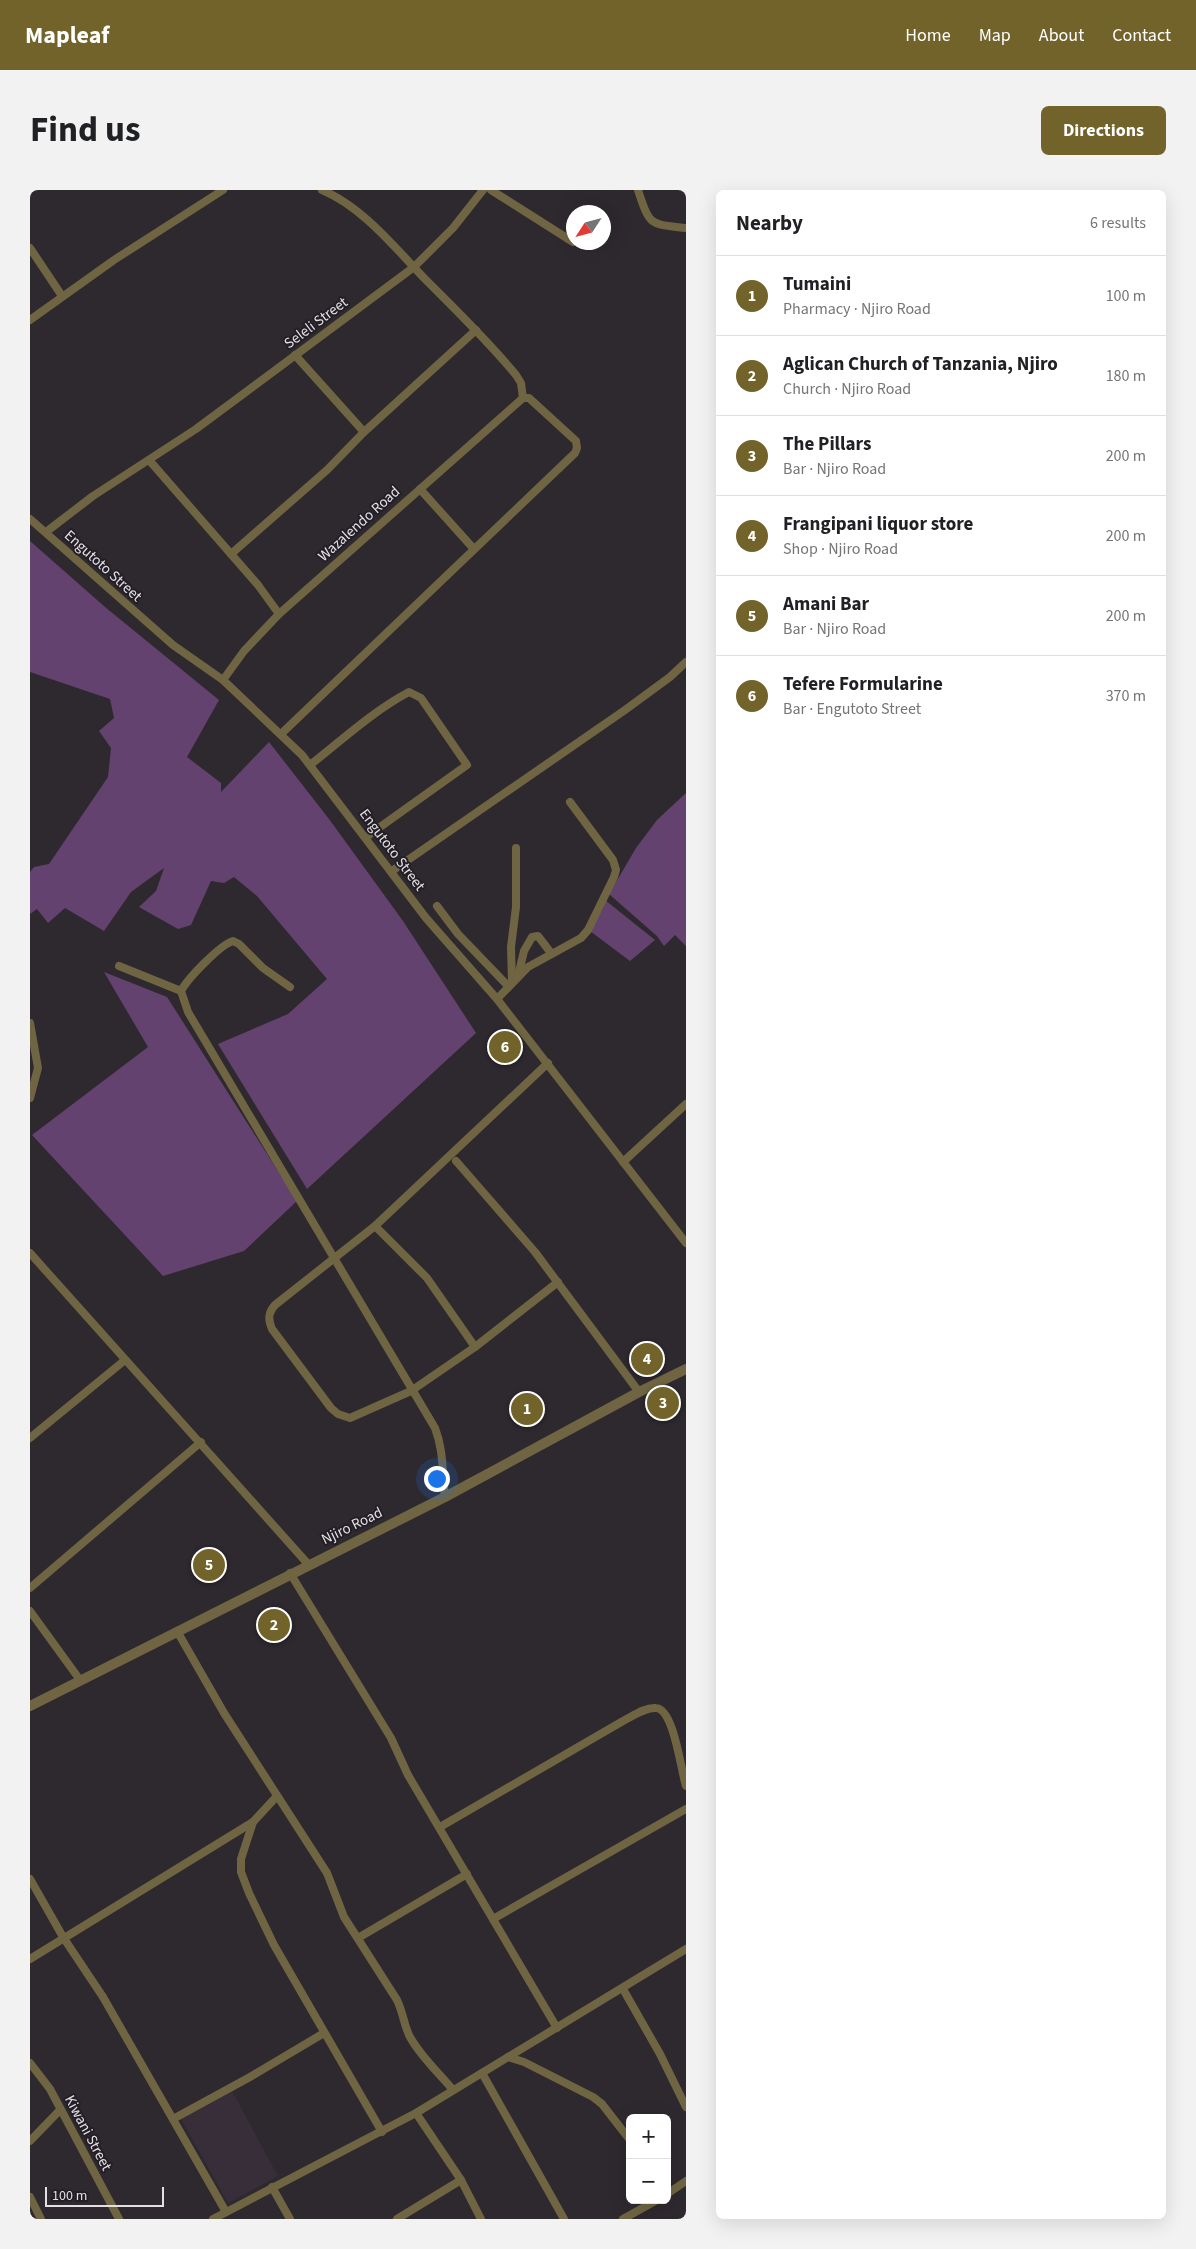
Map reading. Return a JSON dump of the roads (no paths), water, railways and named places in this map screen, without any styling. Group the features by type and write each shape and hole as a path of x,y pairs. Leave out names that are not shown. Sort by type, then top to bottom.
{"street":[{"path":"30,320 62,296 223,190"},
{"path":"281,734 473,548 570,458 577,448 576,441 529,398 523,398 521,383 516,375 476,330 414,267 349,206 322,190"},
{"name":"Seleli Street","path":"46,532 93,496 196,429 414,267 453,228 483,190"},
{"path":"490,190 566,238"},
{"path":"638,190 650,218 666,227 686,228"},
{"path":"30,248 62,296"},
{"path":"231,554 327,470 364,432 476,330"},
{"path":"295,355 364,432"},
{"name":"Wazalendo Road","path":"223,680 244,651 279,614 523,398"},
{"path":"149,460 231,554 279,614"},
{"path":"420,489 473,548"},
{"name":"Engutoto Street","path":"30,519 99,582 173,645 223,680 281,734 310,765 426,918 497,999 686,1243"},
{"path":"392,871 625,710 670,677 686,662"},
{"path":"310,765 369,717 402,695 409,692 421,698 467,765 366,837"},
{"path":"497,999 512,981 551,953 575,942 588,930 616,870 613,860 570,802"},
{"path":"512,981 511,947 516,899 516,848"},
{"path":"437,906 458,934 512,981"},
{"path":"512,981 532,937 538,936 551,953"},
{"path":"181,991 195,973 226,944 233,941 239,944 262,968 290,987"},
{"path":"119,966 181,991 188,1012 334,1258 441,1444 445,1497"},
{"path":"30,1023 38,1068 30,1098"},
{"path":"548,1063 375,1226 269,1312 269,1321 272,1329 331,1408 344,1418 355,1418 411,1391 475,1347 558,1282"},
{"path":"623,1162 686,1104"},
{"path":"456,1161 558,1282 639,1392"},
{"path":"375,1226 426,1278 475,1347"},
{"path":"30,1253 201,1442 308,1564"},
{"path":"30,1426 33,1436 125,1360"},
{"name":"Njiro Road","path":"30,1706 290,1573 445,1497 639,1392 686,1369"},
{"path":"30,1588 201,1442"},
{"path":"290,1573 367,1696 391,1738 408,1775 557,2028"},
{"path":"30,1611 80,1680"},
{"path":"177,1631 224,1713 327,1873 344,1917 404,2013 410,2036 419,2050 453,2090"},
{"path":"440,1827 624,1721 654,1707 660,1708 668,1717 686,1786"},
{"path":"30,1959 63,1936 253,1822 278,1796"},
{"path":"493,1919 686,1809"},
{"path":"253,1822 241,1859 241,1872 274,1945 382,2132"},
{"path":"358,1938 467,1874"},
{"path":"30,1879 63,1936 103,1997 226,2212"},
{"path":"214,2219 416,2113 623,1988 685,1953"},
{"path":"623,1988 652,2038 686,2107"},
{"path":"173,2119 324,2033"},
{"path":"508,2057 524,2062 593,2097 602,2104 626,2135"},
{"name":"Kiwani Street","path":"30,2063 45,2081 119,2219"},
{"path":"482,2072 564,2219"},
{"path":"30,2141 60,2110"},
{"path":"416,2113 461,2180 481,2219"},
{"path":"397,2219 461,2180"},
{"path":"671,2191 686,2181"},
{"path":"272,2187 290,2219"},
{"path":"30,2197 40,2219"},
{"path":"623,2219 650,2204"}],"place":[{"name":"Tefere Formularine","path":"505,1047"},
{"name":"Frangipani liquor store","path":"647,1359"},
{"name":"The Pillars","path":"663,1403"},
{"name":"Tumaini","path":"527,1409"},
{"name":"Amani Bar","path":"209,1565"},
{"name":"Aglican Church of Tanzania, Njiro","path":"274,1625"}]}
